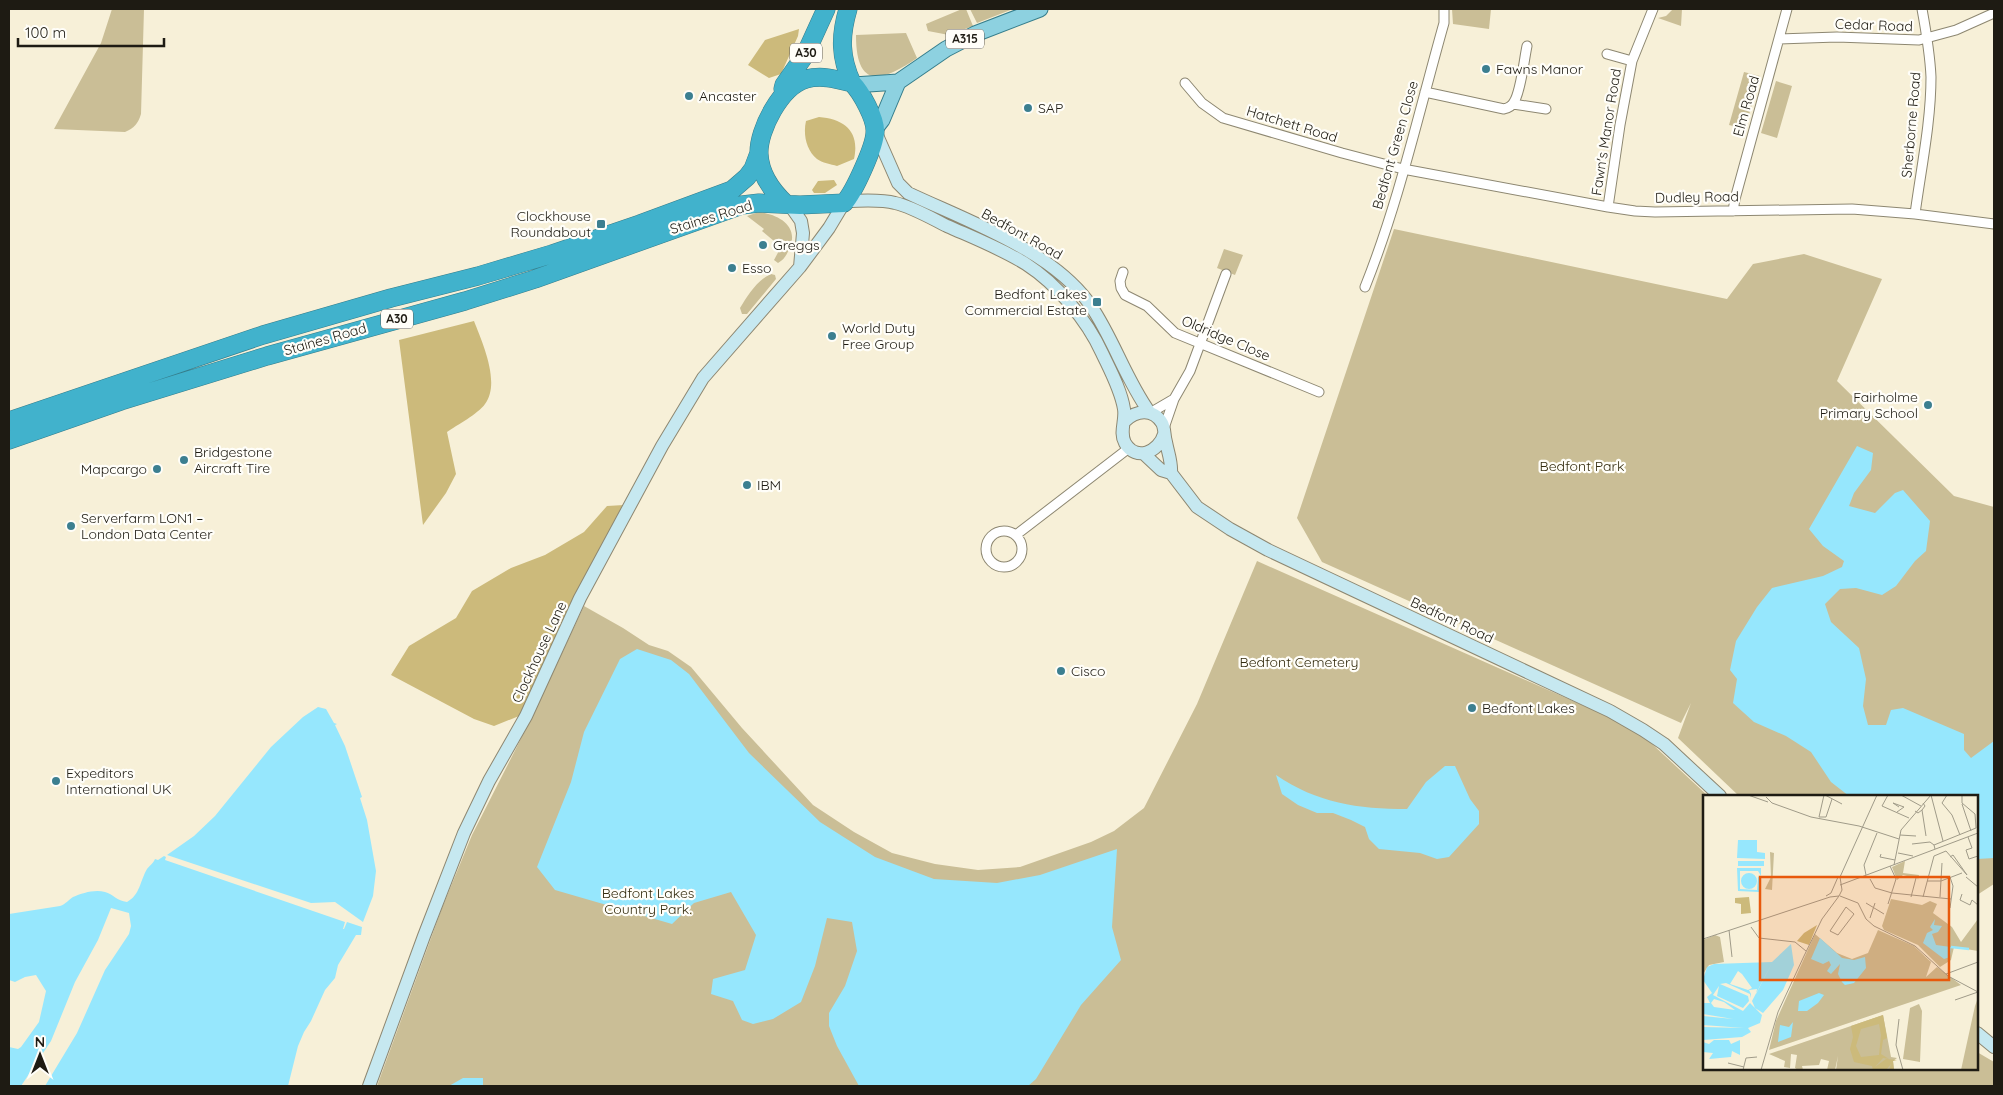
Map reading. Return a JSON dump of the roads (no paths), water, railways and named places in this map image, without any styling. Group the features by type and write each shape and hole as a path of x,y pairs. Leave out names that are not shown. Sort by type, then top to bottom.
{"highway":[{"name":"A30","path":"783,95 784,85 805,55 826,9"},
{"name":"A30","path":"848,9 841,44 843,62 853,84"},
{"path":"825,77 853,84 869,109 875,131 865,164 845,202 787,204 775,193 767,180 763,172 759,153 764,130 783,95 792,86 807,78 825,77"},
{"name":"Staines Road","path":"9,421 263,335 391,298 478,276 552,254 640,224 732,190 753,169 759,153"},
{"name":"Staines Road","path":"9,440 258,359 379,323 465,301 742,205 759,203 787,204"}],"main road":[{"name":"A315","path":"898,82 946,49 975,34 1040,9"},
{"path":"853,84 898,82 882,120 875,131"}],"street":[{"name":"Bedfont Green Close","path":"1364,287 1377,255 1403,169 1444,23 1444,9"},
{"name":"Fawn's Manor Road","path":"1608,207 1632,61 1654,9 1662,9"},
{"name":"Elm Road","path":"1733,211 1787,9"},
{"name":"Sherborne Road","path":"1915,214 1931,80 1922,9"},
{"name":"Cedar Road","path":"1779,39 1837,37 1919,40 1956,30 1994,13"},
{"path":"1425,92 1504,109 1509,108 1514,104 1527,46"},
{"name":"Fawn's Manor Road","path":"1608,54 1632,61"},
{"name":"Hatchett Road","path":"1185,83 1202,103 1223,118 1342,154 1403,169"},
{"path":"1514,104 1546,109"},
{"name":"Bedfont Road","path":"875,131 898,183 908,193 1009,241 1060,272 1090,305 1113,345 1140,399 1150,413 1158,418 1164,431 1172,464 1171,473"},
{"name":"Dudley Road","path":"1403,169 1635,211 1852,209 1915,214 1994,224"},
{"name":"Bedfont Road","path":"845,202 896,203 1009,254 1037,272 1076,310 1101,351 1120,393 1125,421 1122,437 1129,448 1144,454 1162,470 1171,473 1197,507 1230,530 1268,550 1610,711 1664,744 1719,795"},
{"name":"Clockhouse Lane","path":"368,1086 464,833 489,781 526,716 580,598 662,446 703,378 800,267 829,228 845,202"},
{"path":"787,204 801,221 803,234 800,267"},
{"name":"Oldridge Close","path":"1123,272 1120,281 1125,295 1147,306 1176,333 1319,392"},
{"path":"1144,454 1159,446 1174,399 1190,371 1226,274"},
{"path":"1125,421 1138,412 1150,413 1174,399"},
{"path":"1016,536 1129,448"},
{"path":"1005,531 1016,536 1022,549 1016,562 1007,566 997,565 992,562 987,554 987,543 993,534 1005,531"},
{"path":"1978,1034 1994,1047"}],"water":[{"path":"1857,446 1873,453 1871,470 1854,493 1849,506 1875,513 1895,493 1903,490 1930,521 1926,551 1915,561 1896,586 1882,595 1856,588 1840,589 1825,604 1831,622 1859,648 1866,679 1863,706 1868,725 1886,725 1891,710 1903,708 1964,734 1964,750 1971,758 1994,741 1994,858 1978,859 1978,795 1848,795 1831,782 1811,752 1786,736 1754,722 1733,703 1737,679 1730,670 1736,641 1757,607 1772,588 1823,576 1842,567 1844,561 1823,546 1809,529"},
{"path":"637,649 671,660 689,674 749,753 820,822 875,857 934,879 997,883 1040,875 1117,849 1112,927 1121,960 1081,1005 1036,1079 1028,1086 859,1086 837,1046 829,1026 829,1013 845,986 857,951 852,922 827,918 815,966 801,1002 773,1019 753,1024 742,1020 733,1001 711,994 713,979 745,970 756,935 731,892 694,903 672,924 555,890 537,867 571,782 584,732 620,659"},
{"path":"318,707 326,709 334,723 337,724 335,725 345,746 362,797 360,798 367,820 376,871 373,896 363,922 335,902 311,903 167,855 194,836 215,816 271,747 303,717"},
{"path":"1445,766 1455,766 1470,799 1479,811 1479,824 1449,857 1437,859 1420,853 1379,849 1369,839 1365,827 1333,813 1317,813 1298,805 1282,794 1276,775 1307,792 1338,802 1372,808 1407,809 1426,782"},
{"path":"164,856 166,857 165,860 345,922 343,929 347,922 362,927 361,935 356,935 338,965 335,978 325,990 304,1032 298,1046 288,1086 45,1086 77,1033 105,970 129,934 131,926 129,913 111,908 98,940 75,982 51,1041 21,1086 9,1086 9,1047 18,1049 21,1047 39,1022 46,991 36,975 25,977 15,982 9,980 9,914 60,906 73,897 93,891 105,892 127,902 135,896 147,869 155,859 158,860"},
{"path":"463,1078 483,1078 483,1086 449,1086"}],"place":[{"name":"Fawns Manor","path":"1486,69"},
{"name":"Ancaster","path":"689,96"},
{"name":"SAP","path":"1028,108"},
{"name":"Clockhouse Roundabout","path":"601,224"},
{"name":"Greggs","path":"763,245"},
{"name":"Esso","path":"732,268"},
{"name":"Bedfont Lakes Commercial Estate","path":"1097,302"},
{"name":"World Duty Free Group","path":"832,336"},
{"name":"Fairholme Primary School","path":"1928,405"},
{"name":"Bridgestone Aircraft Tire","path":"184,460"},
{"name":"Mapcargo","path":"157,469"},
{"name":"IBM","path":"747,485"},
{"name":"Serverfarm LON1 – London Data Center","path":"71,526"},
{"name":"Cisco","path":"1061,671"},
{"name":"Bedfont Lakes","path":"1472,708"},
{"name":"Expeditors International UK","path":"56,781"}],"park label":[{"name":"Bedfont Park","path":"1582,466"},
{"name":"Bedfont Cemetery","path":"1299,662"},
{"name":"Bedfont Lakes Country Park.","path":"648,902"}]}
